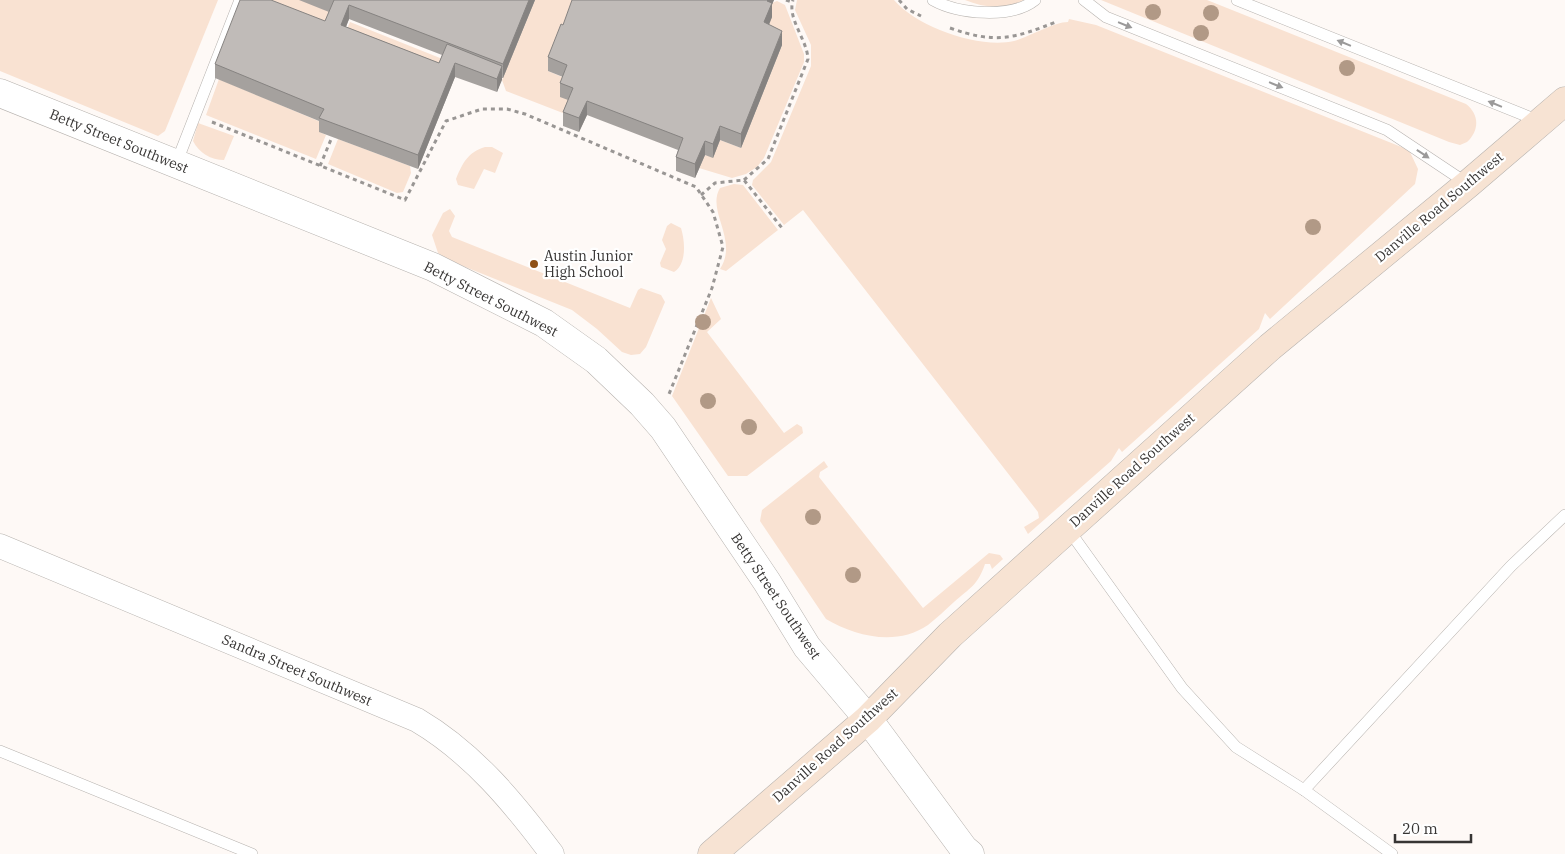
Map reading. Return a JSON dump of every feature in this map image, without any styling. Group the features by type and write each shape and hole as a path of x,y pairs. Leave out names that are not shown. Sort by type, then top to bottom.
{"main road":[{"name":"Danville Road Southwest","path":"712,854 868,719 950,635 1067,527 1270,346 1468,184 1565,101"}],"street":[{"name":"Betty Street Southwest","path":"0,93 433,267 544,323 596,360 642,404 663,428 767,582 807,647 868,719 964,849 970,854"},
{"name":"Sandra Street Southwest","path":"0,546 417,720 444,736 490,777 552,854"}],"lane":[{"path":"176,164 240,0"},
{"path":"933,0 944,6 975,12 1006,11 1035,0"},
{"path":"1084,0 1106,17 1387,130 1468,184"},
{"path":"1237,0 1540,122"},
{"path":"1304,790 1511,566 1565,515"},
{"path":"1067,527 1103,581 1188,695 1236,746 1304,790 1392,854"},
{"path":"0,751 252,854"}],"path":[{"path":"701,195 715,183 744,180 768,159 808,59 808,48 791,12 792,1 786,0"},
{"path":"195,115 405,200 446,121 482,109 507,109 552,124 696,187 713,212 723,247 712,288 669,396"},
{"path":"320,166 332,137"},
{"path":"744,180 782,228"}],"shaded area":[{"path":"0,0 218,0 165,131 158,136 0,71"},
{"path":"257,0 301,0 334,13 328,29"},
{"path":"535,0 578,0 548,71 567,79 573,102 568,115 506,91 502,80"},
{"path":"797,0 894,0 904,10 933,27 967,39 984,42 1000,43 1014,41 1056,24 1068,22 1069,19 1096,25 1409,150 1418,169 1415,184 1270,319 1265,313 1259,329 1122,452 1119,448 1111,461 1028,534 1024,527 1039,518 1038,512 803,210 784,225 752,185 753,180 771,162 811,66 811,45 795,10"},
{"path":"965,0 1024,0 1002,7 994,7"},
{"path":"1101,0 1207,0 1466,104 1474,113 1476,128 1467,142 1460,145 1449,142"},
{"path":"777,1 785,5 804,54 804,62 764,158 757,167 746,174 732,178 699,168 705,155 713,157 720,140 741,148 782,45 764,36 767,15 772,3"},
{"path":"350,22 445,60 438,76 343,38"},
{"path":"219,79 323,123 320,132 326,135 316,159 206,115"},
{"path":"198,123 234,136 224,160 206,155 193,141"},
{"path":"338,139 410,166 411,173 403,192 397,193 328,164"},
{"path":"485,147 492,147 503,153 495,173 484,169 474,189 458,185 456,179 466,159 474,152"},
{"path":"734,184 743,185 778,230 726,271 720,269 725,258 726,247 717,206 717,197 720,188"},
{"path":"450,209 455,216 449,231 452,237 630,308 638,290 641,288 661,295 665,302 646,347 640,354 631,355 622,352 597,329 572,310 448,260 438,253 432,235 443,213"},
{"path":"671,223 681,228 684,246 681,264 674,272 661,267 660,263 666,249 662,240 667,226"},
{"path":"711,298 721,319 707,332 784,433 797,424 802,427 803,433 747,476 728,476 672,396"},
{"path":"824,461 828,467 820,472 819,477 923,608 989,553 1000,555 1003,559 992,569 990,564 985,564 973,586 928,625 916,632 903,636 876,637 850,630 826,619 760,521 762,510"}],"building":[{"path":"240,0 271,0 325,21 334,0 529,0 503,64 349,5 341,25 439,63 447,44 502,66 497,79 455,63 418,155 319,118 324,109 215,64"},
{"path":"572,0 768,0 772,3 764,22 782,31 741,134 720,126 713,144 705,141 695,164 676,157 683,138 587,101 579,118 563,112 573,88 560,83 567,65 548,57"}],"place":[{"name":"Austin Junior High School","path":"534,264"}]}
